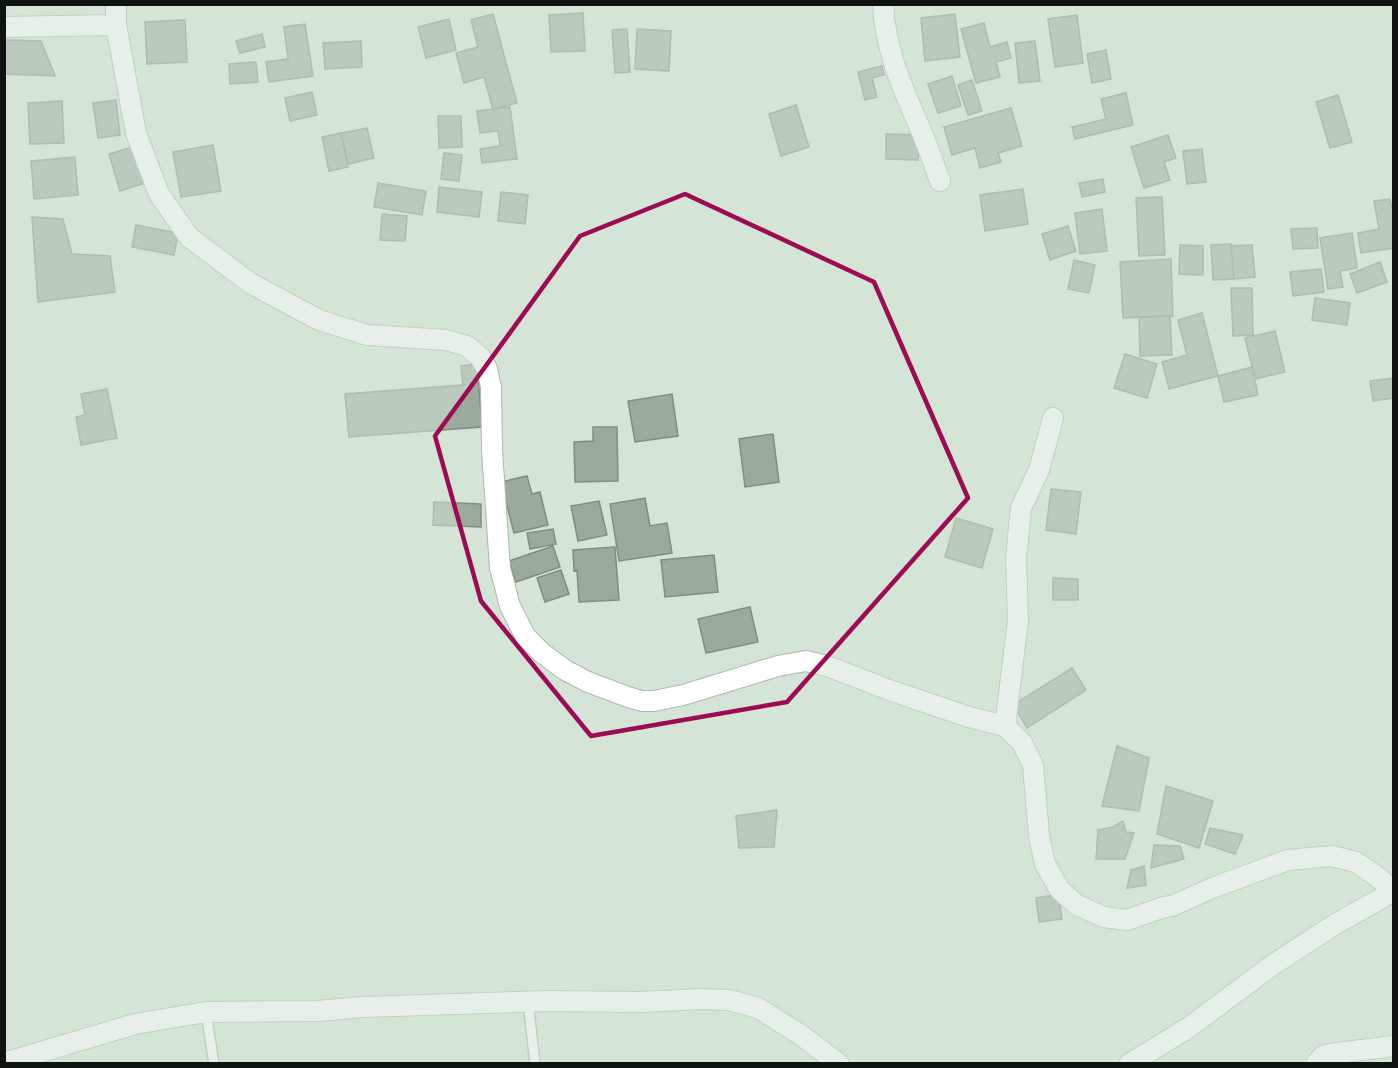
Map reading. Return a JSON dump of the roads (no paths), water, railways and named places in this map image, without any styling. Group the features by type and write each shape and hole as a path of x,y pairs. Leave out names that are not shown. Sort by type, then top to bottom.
{"street":[{"path":"116,4 116,25 136,133 159,194 189,237 250,283 319,320 367,335 446,340 467,346 480,357 487,369 491,387 492,450 500,568 510,606 525,636 542,653 566,670 588,682 642,701 654,701 683,695 778,666 806,661 827,666 969,717 1005,726 1022,742 1032,765 1039,836 1045,864 1060,890 1077,905 1104,917 1127,920 1172,906 1212,888 1288,860 1332,856 1356,862 1393,891 1334,925 1274,964 1188,1028 1129,1064"},
{"path":"883,4 888,47 898,81 940,181"},
{"path":"4,27 116,25"},
{"path":"1005,726 1018,621 1016,558 1021,508 1038,470 1053,418"},
{"path":"4,1064 135,1024 206,1012 318,1011 362,1007 528,1001 729,1000 758,1008 801,1035 839,1064"},
{"path":"1316,1064 1323,1056 1329,1054 1394,1047"}],"lane":[{"path":"528,1001 535,1064"},
{"path":"206,1012 214,1064"}]}
